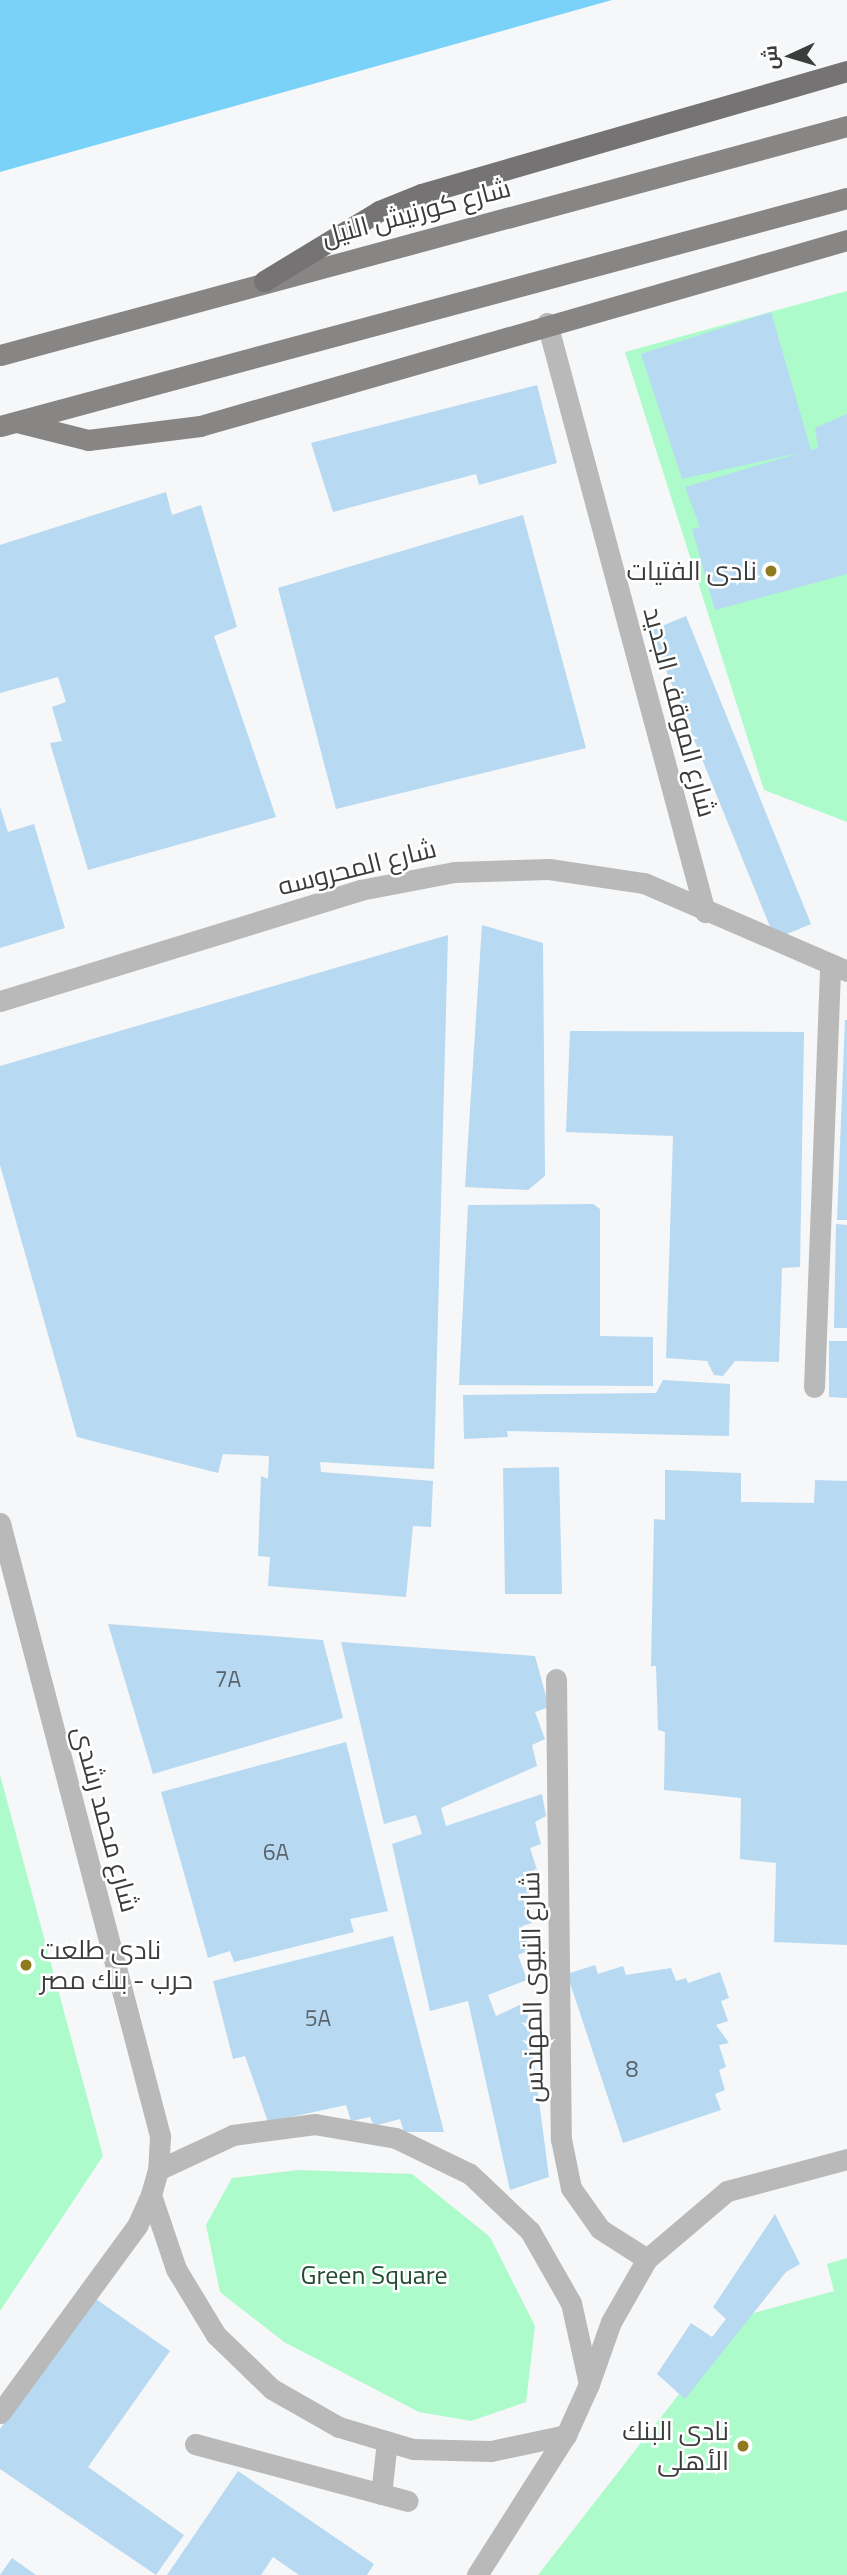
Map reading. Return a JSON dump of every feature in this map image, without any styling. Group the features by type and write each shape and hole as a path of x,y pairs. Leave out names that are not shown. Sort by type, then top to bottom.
{"highway":[{"path":"264,281 379,211 421,194 847,71"}],"main road":[{"name":"شارع كورنيش النيل","path":"0,355 264,281 847,125"},
{"path":"7,424 847,198"},
{"path":"7,424 88,440 140,439 847,240"}],"street":[{"name":"شارع الموقف الجديد","path":"547,323 705,912"},
{"name":"شارع المحروسه","path":"0,1001 360,890 454,872 549,869 644,883 705,912 839,968"},
{"path":"814,1387 839,968"},
{"name":"شارع محمد رشدى","path":"0,1523 160,2136 158,2170 151,2195"},
{"name":"شارع النبوى المهندس","path":"556,1679 561,2139 571,2188 600,2229 647,2259"},
{"path":"158,2170 233,2136 315,2124 396,2138 470,2174 530,2231 544,2255 571,2303 589,2384"},
{"path":"477,2575 566,2434 589,2384 611,2322 647,2259 727,2191 847,2159"},
{"path":"0,2413 137,2226 151,2195"},
{"path":"151,2195 176,2269 216,2335 272,2389 339,2427 387,2441 491,2451 566,2434"},
{"path":"381,2494 387,2441"},
{"path":"195,2444 407,2501"}],"green space":[{"name":"نادى الفتيات","path":"847,291 847,822 764,790 625,352"},
{"name":"نادى طلعت حرب - بنك مصر","path":"0,1775 103,2156 0,2311"},
{"name":"Green Square","path":"299,2170 412,2174 490,2237 535,2326 526,2402 471,2421 419,2412 284,2342 220,2292 206,2225 232,2178"},
{"name":"نادى البنك الأهلى","path":"847,2258 847,2575 538,2575 739,2317 834,2291 827,2264"}],"water":[{"path":"0,0 612,0 0,172"}],"building":[{"path":"771,312 811,450 818,448 815,428 847,414 847,574 715,610 692,529 700,527 685,487 803,452 682,479 641,354"},
{"path":"537,385 557,463 479,485 476,474 333,512 311,443"},
{"path":"166,492 172,515 201,505 237,627 214,636 276,817 88,870 50,743 62,741 52,707 66,702 58,677 0,693 0,545"},
{"path":"523,515 586,748 336,809 278,588"},
{"path":"686,616 811,924 775,939 650,631"},
{"path":"0,807 8,832 34,824 65,928 0,948"},
{"path":"482,925 543,943 545,1176 528,1190 465,1187"},
{"path":"448,935 434,1469 320,1462 321,1472 433,1481 431,1527 413,1526 406,1597 268,1586 270,1557 258,1556 261,1476 268,1479 269,1456 223,1454 218,1473 77,1437 0,1165 0,1066"},
{"path":"845,1020 847,1220 837,1220"},
{"path":"570,1031 804,1032 800,1267 782,1268 779,1362 735,1361 723,1376 714,1375 707,1361 666,1358 673,1136 566,1132"},
{"path":"593,1204 600,1209 600,1336 653,1337 653,1386 459,1385 468,1205"},
{"path":"836,1224 847,1225 847,1328 834,1328"},
{"path":"829,1341 847,1341 847,1398 829,1397"},
{"path":"663,1380 730,1384 729,1436 507,1431 508,1437 464,1439 463,1395 656,1393"},
{"path":"559,1467 562,1594 505,1594 503,1468"},
{"path":"665,1470 741,1473 741,1502 814,1503 815,1480 847,1481 847,1945 774,1942 776,1863 740,1859 741,1798 664,1790 665,1732 658,1730 656,1666 651,1666 654,1519 665,1520"},
{"path":"108,1624 323,1640 343,1718 153,1774"},
{"path":"341,1642 535,1656 549,1707 535,1712 545,1739 532,1745 537,1766 441,1808 446,1826 542,1794 546,1816 535,1822 541,1844 530,1848 537,1870 527,1874 532,1923 522,1926 530,1950 518,1955 527,1980 488,1995 496,2016 526,2002 549,2177 510,2190 468,2001 430,2011 392,1844 422,1834 416,1815 384,1824"},
{"path":"346,1742 388,1911 350,1919 354,1932 234,1962 230,1951 208,1958 161,1792"},
{"path":"393,1936 444,2132 404,2132 400,2119 374,2126 370,2117 351,2121 346,2105 268,2122 245,2056 233,2059 213,1981"},
{"path":"595,1965 598,1974 623,1966 626,1975 671,1968 676,1981 686,1978 688,1983 720,1972 729,1998 721,2001 728,2021 716,2025 729,2043 719,2045 726,2067 719,2070 725,2090 715,2094 721,2110 623,2143 567,1974"},
{"path":"775,2214 800,2264 786,2272 685,2399 657,2374 691,2323 712,2337 726,2319 713,2307"},
{"path":"93,2297 170,2351 88,2467 184,2535 156,2575 0,2469 0,2429"},
{"path":"238,2471 374,2564 367,2575 299,2575 273,2557 261,2575 167,2575"},
{"path":"12,2558 36,2575 0,2575"}],"place":[{"name":"نادى الفتيات","path":"771,571"},
{"name":"نادى طلعت حرب - بنك مصر","path":"26,1965"},
{"name":"نادى البنك الأهلى","path":"743,2446"}]}
